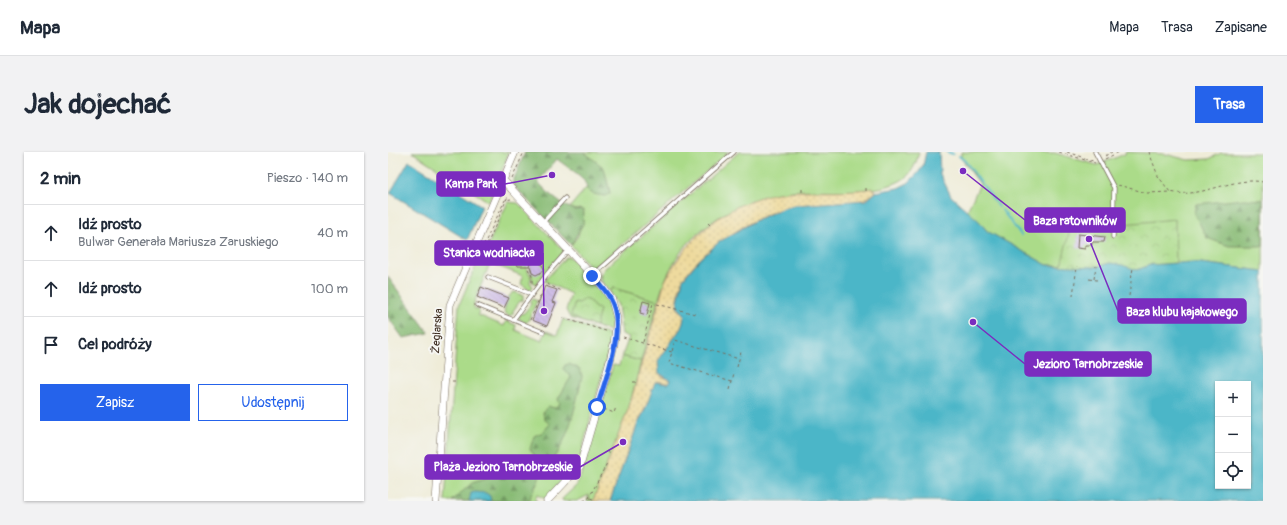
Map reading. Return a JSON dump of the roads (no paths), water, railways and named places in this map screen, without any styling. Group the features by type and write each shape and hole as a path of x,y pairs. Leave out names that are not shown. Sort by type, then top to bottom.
{"street":[{"name":"Żeglarska","path":"436,501 450,305 515,152"},
{"path":"503,180 569,250 612,300 617,319 616,334 609,365 578,470 547,501"}],"lane":[{"path":"592,276 734,152"},
{"path":"1096,152 1114,186 1113,237"},
{"path":"543,222 565,198"},
{"path":"513,320 531,294 569,250"},
{"path":"488,278 531,294"},
{"path":"477,305 543,332"}],"water":[{"path":"926,152 939,152 940,174 951,196 979,221 987,231 1047,265 1095,267 1110,263 1137,270 1150,265 1193,262 1263,271 1263,501 610,501 638,423 645,410 655,382 668,384 670,380 659,373 658,361 681,328 685,315 677,306 683,279 698,261 719,242 758,219 784,208 796,205 867,200 876,192 898,188 908,183 923,166"},
{"path":"409,161 482,206 467,240 390,193"},
{"path":"471,493 486,493 490,496 491,501 469,501"}],"waterway":[{"path":"947,152 953,154"},
{"path":"959,156 965,161 999,207"},
{"path":"1002,210 1021,235"}],"place":[{"name":"Baza ratowników","path":"963,171"},
{"name":"Kama Park","path":"552,175"},
{"name":"Baza klubu kajakowego","path":"1089,239"},
{"name":"Stanica wodniacka","path":"544,311"},
{"name":"Jezioro Tarnobrzeskie","path":"973,322"},
{"name":"Plaża Jezioro Tarnobrzeskie","path":"623,442"}]}
